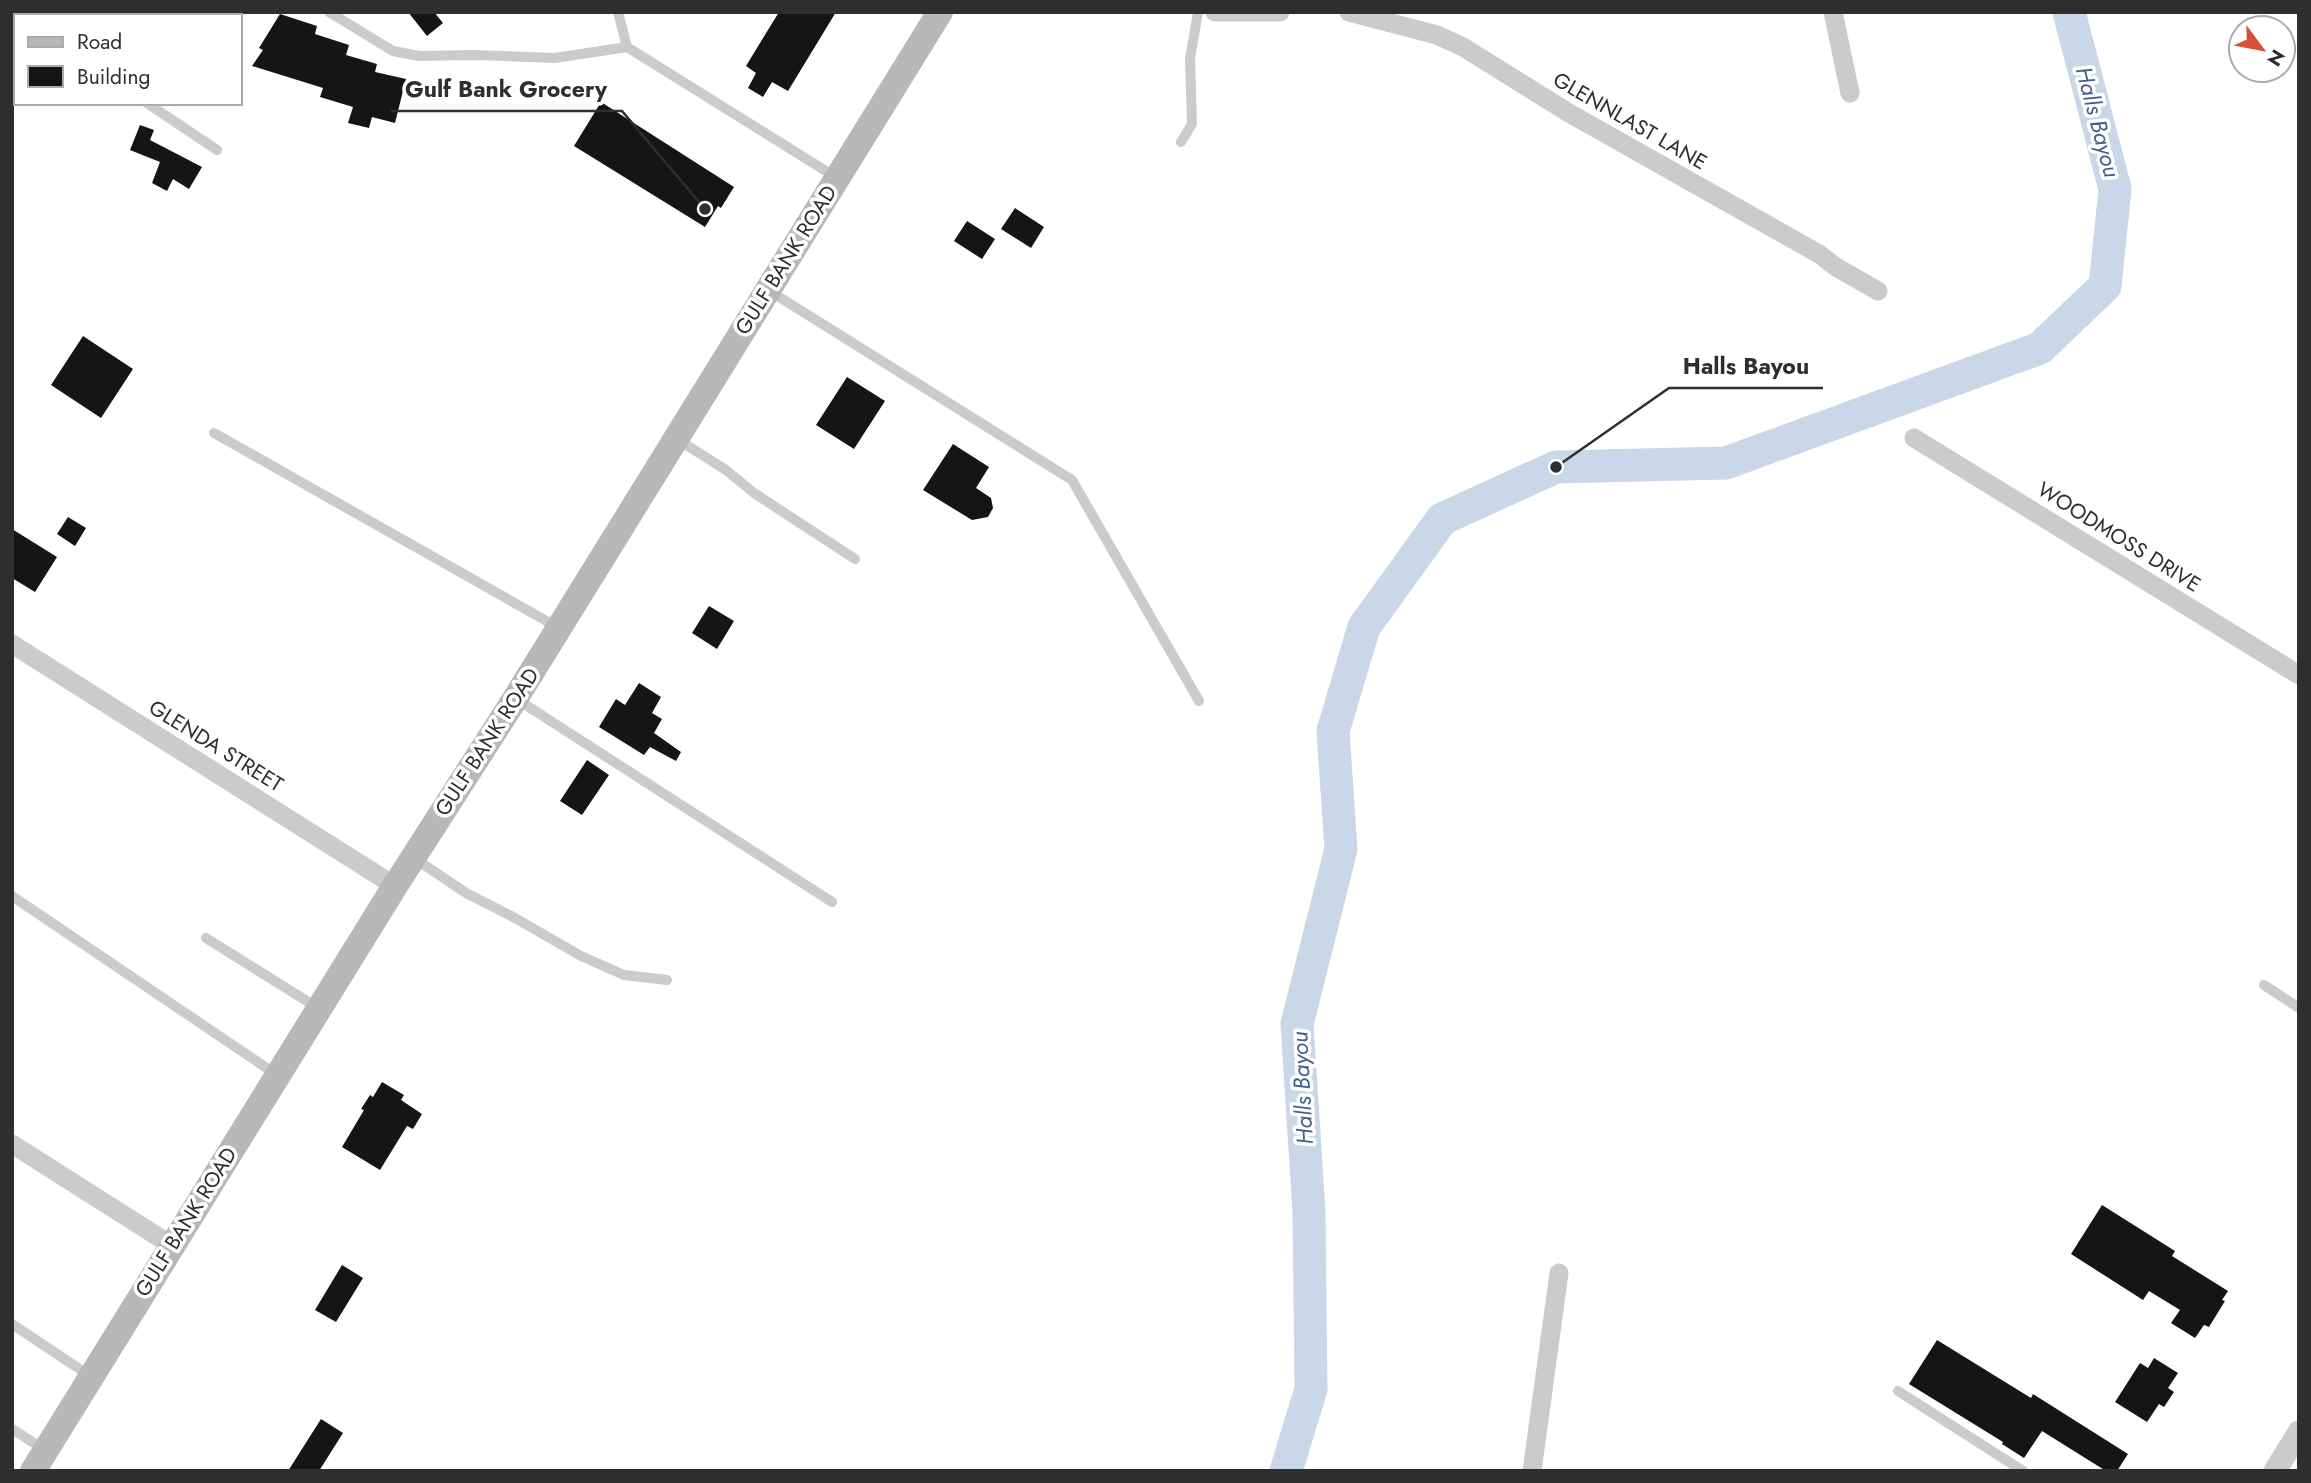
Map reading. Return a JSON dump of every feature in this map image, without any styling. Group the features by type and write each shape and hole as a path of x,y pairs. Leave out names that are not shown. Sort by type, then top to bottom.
{"main road":[{"name":"GULF BANK ROAD","path":"39,1460 395,886 515,699 940,12"}],"street":[{"path":"1215,12 1280,12"},
{"name":"GLENNLAST LANE","path":"1349,12 1437,35 1463,47 1569,113 1819,254 1878,291"},
{"path":"1833,12 1850,93"},
{"name":"WOODMOSS DRIVE","path":"1914,438 2299,675"},
{"name":"GLENDA STREET","path":"12,644 395,886"},
{"path":"12,1144 171,1245"},
{"path":"1532,1471 1559,1273"},
{"path":"2275,1471 2299,1432"}],"lane":[{"path":"329,12 393,51 419,56 555,58 627,47 837,178"},
{"path":"618,12 627,47"},
{"path":"1181,142 1192,124 1190,59 1198,12"},
{"path":"150,105 217,150"},
{"path":"768,290 1072,480 1199,701"},
{"path":"214,432 559,628"},
{"path":"676,439 855,559"},
{"path":"515,699 832,902"},
{"path":"413,858 466,893 581,956 624,975 667,980"},
{"path":"12,896 277,1075"},
{"path":"206,938 319,1008"},
{"path":"2264,985 2299,1007"},
{"path":"12,1324 91,1376"},
{"path":"1898,1391 2023,1471"},
{"path":"12,1429 39,1460"}],"building":[{"path":"408,12 434,12 443,23 427,36"},
{"path":"779,12 836,12 788,91 772,82 763,97 748,88 756,73 746,66"},
{"path":"280,14 317,26 315,34 349,45 346,55 377,64 375,72 406,79 395,123 372,117 369,128 348,123 353,107 320,97 323,88 252,66 263,50 259,48"},
{"path":"601,102 734,187 705,227 574,146"},
{"path":"140,125 154,130 150,140 202,167 189,189 173,179 167,191 152,183 160,162 130,150"},
{"path":"1015,208 1044,227 1031,248 1001,229"},
{"path":"967,221 995,239 982,259 954,241"},
{"path":"83,336 133,369 101,418 51,385"},
{"path":"847,377 885,401 854,449 816,425"},
{"path":"953,444 989,467 976,488 991,498 993,508 988,517 972,520 923,490"},
{"path":"68,517 86,528 75,546 57,534"},
{"path":"12,529 57,557 35,592 12,578"},
{"path":"709,606 734,621 717,649 692,633"},
{"path":"639,683 661,697 652,713 662,719 654,733 681,752 676,761 650,747 644,755 599,727 616,699 625,705"},
{"path":"587,760 609,775 582,815 560,801"},
{"path":"382,1082 404,1095 401,1100 422,1114 413,1129 407,1126 380,1170 342,1147 364,1110 361,1109 370,1095 373,1097"},
{"path":"2102,1205 2175,1251 2172,1256 2228,1291 2209,1327 2204,1325 2195,1338 2171,1323 2180,1310 2149,1291 2143,1300 2071,1254"},
{"path":"342,1265 363,1278 336,1322 315,1310"},
{"path":"1937,1340 2031,1398 2033,1394 2128,1454 2117,1471 2106,1471 2042,1431 2024,1458 1909,1384"},
{"path":"2154,1358 2178,1373 2168,1388 2174,1392 2164,1407 2159,1404 2147,1422 2115,1402 2140,1363 2148,1368"},
{"path":"321,1419 343,1433 319,1471 288,1471"}],"waterway":[{"name":"Halls Bayou","path":"1286,1471 1311,1389 1309,1212 1297,1024 1341,849 1333,731 1364,627 1442,519 1556,467 1726,463 2040,348 2105,286 2115,189 2069,12"}],"place":[{"name":"Gulf Bank Grocery","path":"705,209"},
{"name":"Halls Bayou","path":"1556,467"}]}
